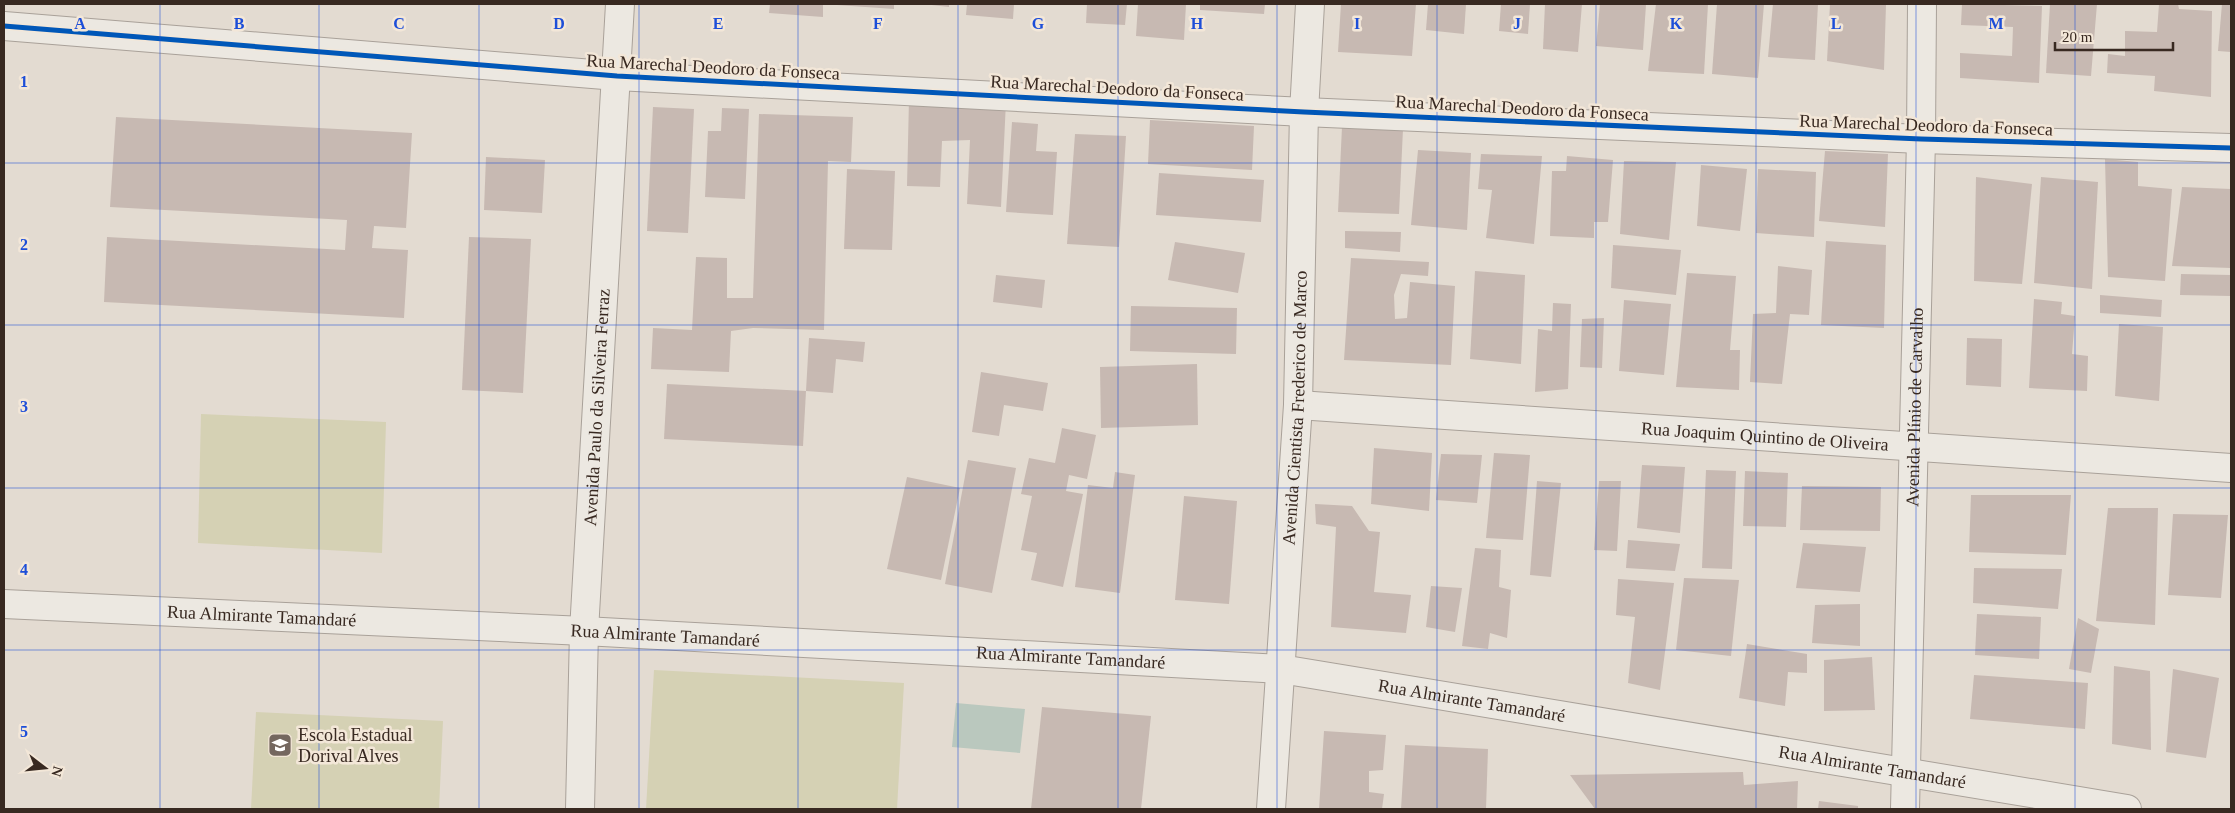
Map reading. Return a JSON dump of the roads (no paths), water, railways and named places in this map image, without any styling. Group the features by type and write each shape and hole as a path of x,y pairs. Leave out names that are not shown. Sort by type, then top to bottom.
{"street":[{"name":"Avenida Paulo da Silveira Ferraz","path":"580,809 584,631 620,4"},
{"name":"Avenida Cientista Frederico de Marco","path":"1271,809 1298,405 1304,112 1310,4"},
{"name":"Avenida Plínio de Carvalho","path":"1905,809 1921,139 1922,4"},
{"name":"Rua Marechal Deodoro da Fonseca","path":"4,26 617,76 1304,112 1921,139 2231,148"},
{"name":"Rua Joaquim Quintino de Oliveira","path":"1298,405 1914,445 2231,468"},
{"name":"Rua Almirante Tamandaré","path":"4,604 584,631 1281,669 1905,774 2127,809"}],"place":[{"name":"Escola Estadual Dorival Alves","path":"280,745"}]}
